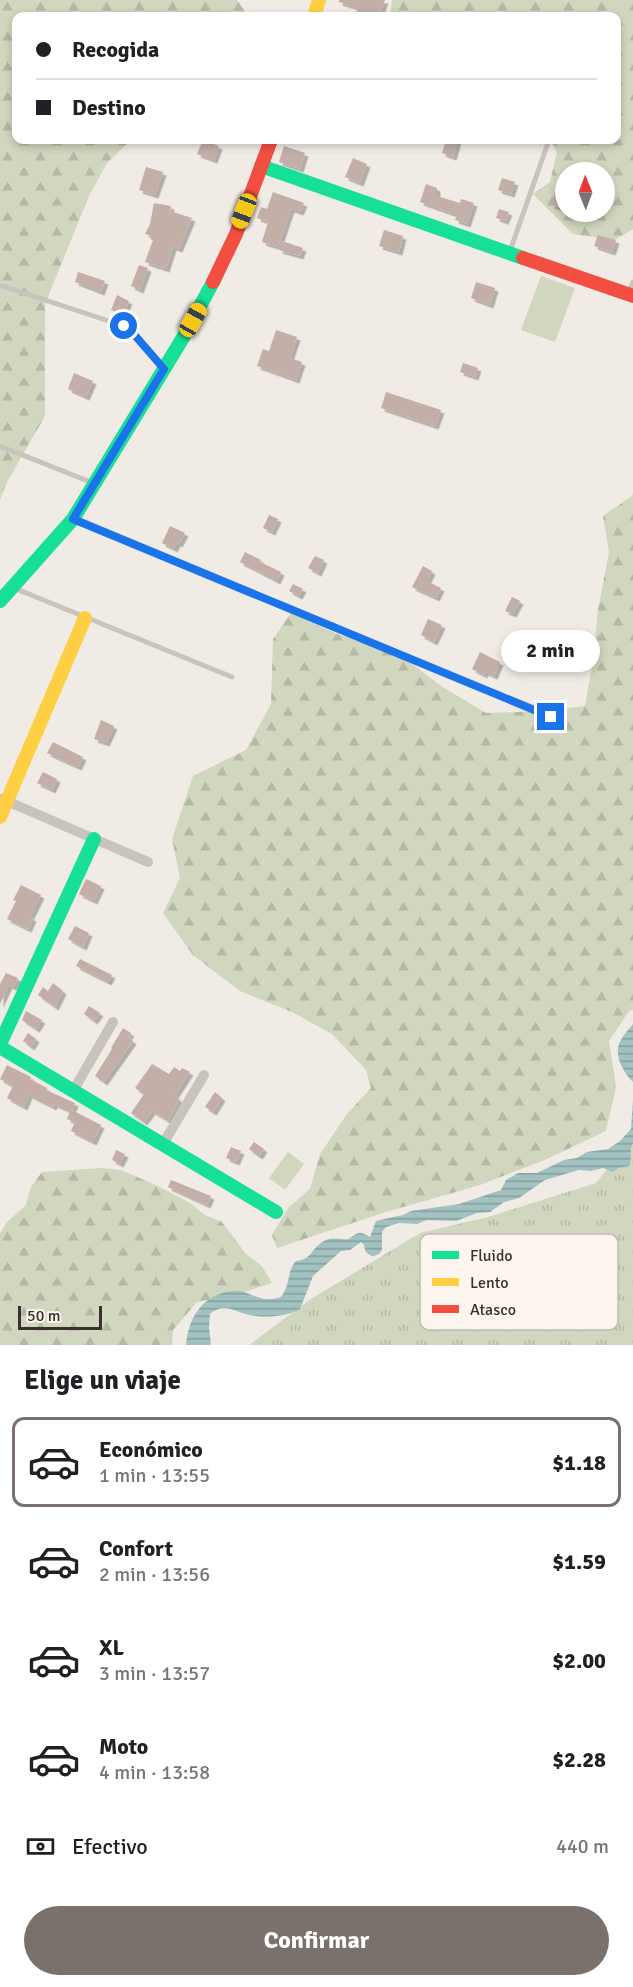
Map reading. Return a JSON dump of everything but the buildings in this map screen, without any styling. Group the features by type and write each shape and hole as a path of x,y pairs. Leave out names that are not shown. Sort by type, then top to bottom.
{"street":[{"path":"0,601 73,519 164,369 210,289 236,234 269,144"},
{"path":"261,166 510,253 631,291"},
{"path":"0,817 4,800 85,618"},
{"path":"4,800 148,862"},
{"path":"94,839 0,1046 276,1212"},
{"path":"73,1090 113,1022"},
{"path":"163,1144 204,1075"}],"lane":[{"path":"510,253 548,144"},
{"path":"0,285 124,326 164,369"},
{"path":"0,446 94,484"},
{"path":"73,519 551,717"},
{"path":"13,588 232,677"}],"green space":[{"path":"0,0 237,0 245,12 12,12 12,144 127,144 107,163 89,196 45,304 45,416 6,484 0,500"},
{"path":"392,0 633,0 633,229 615,240 573,234 561,222 615,222 615,162 555,162 555,216 533,194 550,182 557,152 552,144 621,144 621,12 390,12"},
{"path":"541,276 575,288 555,342 521,330"},
{"path":"633,493 633,1010 629,1011 609,1041 616,1087 606,1131 547,1159 480,1185 386,1212 277,1248 272,1235 289,1207 310,1189 320,1154 347,1114 371,1088 366,1070 332,1034 292,1012 240,991 193,955 163,913 180,878 172,839 193,776 246,750 271,704 273,639 291,613 337,634 401,655 441,686 486,713 545,711 585,706 593,661 598,610 609,552 603,516"},
{"path":"633,1138 633,1345 249,1345 311,1299 420,1233 488,1217 596,1183"},
{"path":"288,1152 304,1164 285,1190 269,1178"},
{"path":"102,1168 121,1170 156,1185 190,1203 205,1215 222,1222 246,1254 262,1266 272,1283 235,1295 197,1302 173,1330 172,1345 0,1345 0,1234 6,1223 26,1205 31,1187 42,1172"}],"water":[{"path":"633,1024 633,1082 622,1067 618,1057 618,1048 624,1035"},
{"path":"633,1100 633,1143 629,1166 612,1172 603,1168 591,1171 579,1170 545,1180 519,1198 504,1202 490,1212 477,1213 456,1221 427,1220 417,1224 399,1223 386,1227 382,1232 382,1250 379,1254 373,1256 369,1254 361,1242 350,1250 341,1251 313,1276 300,1309 289,1314 269,1317 250,1315 225,1308 215,1310 210,1314 211,1345 186,1345 191,1322 199,1309 210,1299 234,1291 264,1299 281,1297 296,1261 309,1256 327,1240 349,1239 359,1233 370,1237 376,1221 411,1211 459,1204 501,1190 506,1180 518,1173 537,1173 587,1152 608,1149 620,1141 631,1129"}],"traffic: fast":[{"path":"261,166 523,258"},
{"path":"0,601 73,519 184,336 213,282"},
{"path":"0,1044 94,839"},
{"path":"0,1047 276,1212"}],"traffic: slow":[{"path":"315,12 319,0"},
{"path":"0,817 85,618"}],"traffic: jam":[{"path":"213,282 236,234 270,144"},
{"path":"523,258 633,296"}],"route":[{"path":"124,326 164,369 73,519 551,717"}]}
